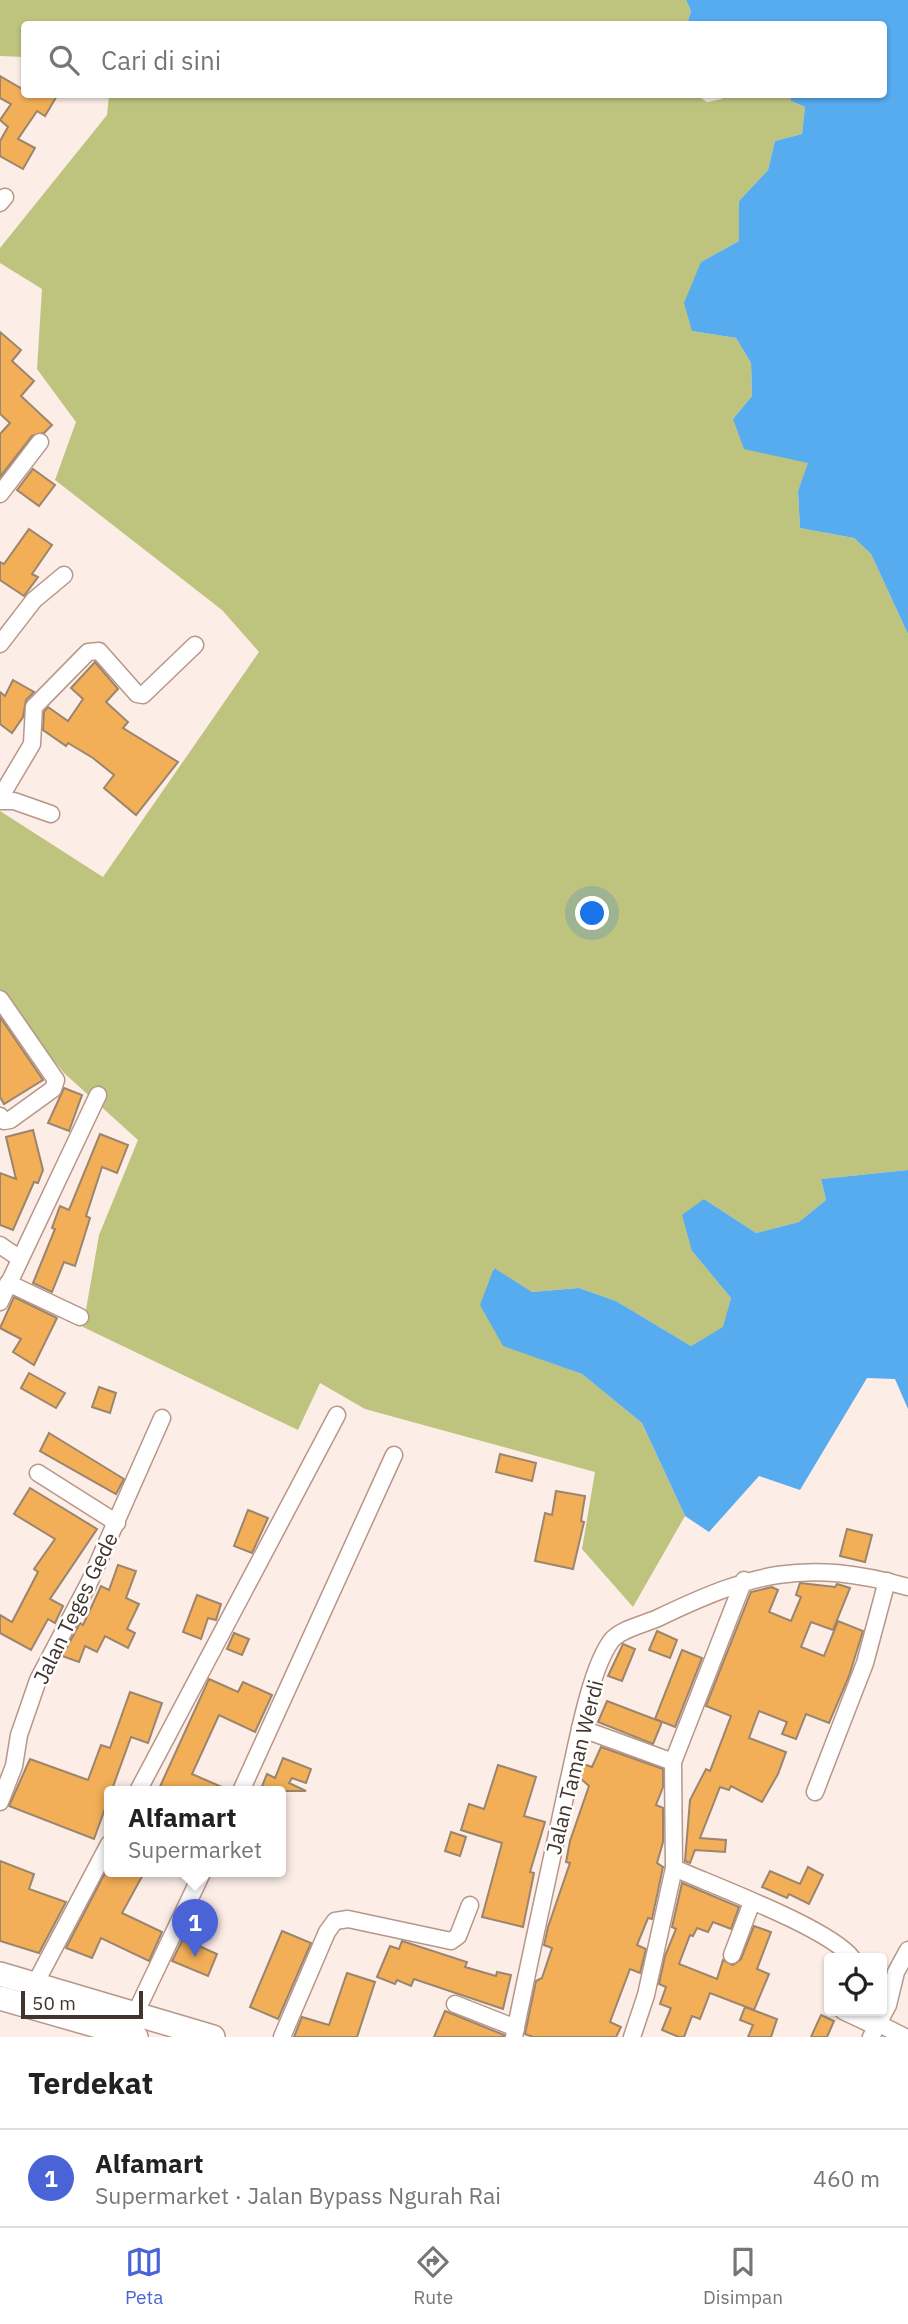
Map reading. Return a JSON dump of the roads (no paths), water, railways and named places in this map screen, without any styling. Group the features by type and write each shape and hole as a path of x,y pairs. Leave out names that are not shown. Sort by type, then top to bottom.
{"highway":[{"path":"0,1974 136,2012 213,2037"},
{"path":"0,1998 136,2037"}],"street":[{"path":"0,494 40,442"},
{"path":"0,644 34,600 64,575"},
{"path":"51,814 15,801 0,799 32,744 33,708 88,652 99,651 136,694 143,695 194,645"},
{"path":"0,999 56,1080 47,1095 10,1121 1,1123"},
{"path":"0,1302 98,1095"},
{"path":"0,1245 19,1258"},
{"path":"8,1283 80,1318"},
{"path":"141,1786 337,1415"},
{"name":"Jalan Teges Gede","path":"0,1802 14,1766 19,1735 38,1680 117,1523 162,1418"},
{"path":"243,1786 394,1455"},
{"path":"38,1473 117,1523"},
{"name":"Jalan Taman Werdi","path":"515,2033 580,1728 599,1666 613,1639 744,1580 776,1573 813,1571 887,1581 908,1587"},
{"path":"632,2037 646,1995 674,1868 673,1762 744,1580"},
{"path":"815,1792 865,1662 887,1581"},
{"path":"580,1728 673,1762"},
{"path":"35,1984 104,1853"},
{"path":"674,1868 752,1902 830,1941 846,1953"},
{"path":"136,2012 200,1877"},
{"path":"732,1955 752,1902"},
{"path":"282,2037 327,1932 335,1921 348,1919 451,1941 458,1936 470,1905"},
{"path":"876,2029 888,2005 896,1972 908,1950"},
{"path":"455,2004 515,2033"},
{"path":"852,2016 876,2029 905,2037"}],"water":[{"path":"686,0 908,0 908,634 871,554 854,538 800,528 798,491 808,463 744,449 733,419 752,396 751,363 736,338 692,331 684,303 701,262 739,241 739,201 768,170 775,141 802,134 805,107 791,101 790,98 887,98 887,21 688,21 691,11"},
{"path":"908,1170 908,1409 895,1379 867,1378 800,1490 759,1476 709,1532 685,1516 642,1423 582,1374 503,1346 480,1305 494,1268 532,1292 579,1288 616,1301 691,1346 723,1327 731,1298 692,1251 682,1215 704,1199 756,1233 799,1222 826,1200 821,1179"}],"place":[{"name":"Alfamart","path":"195,1957"}]}
